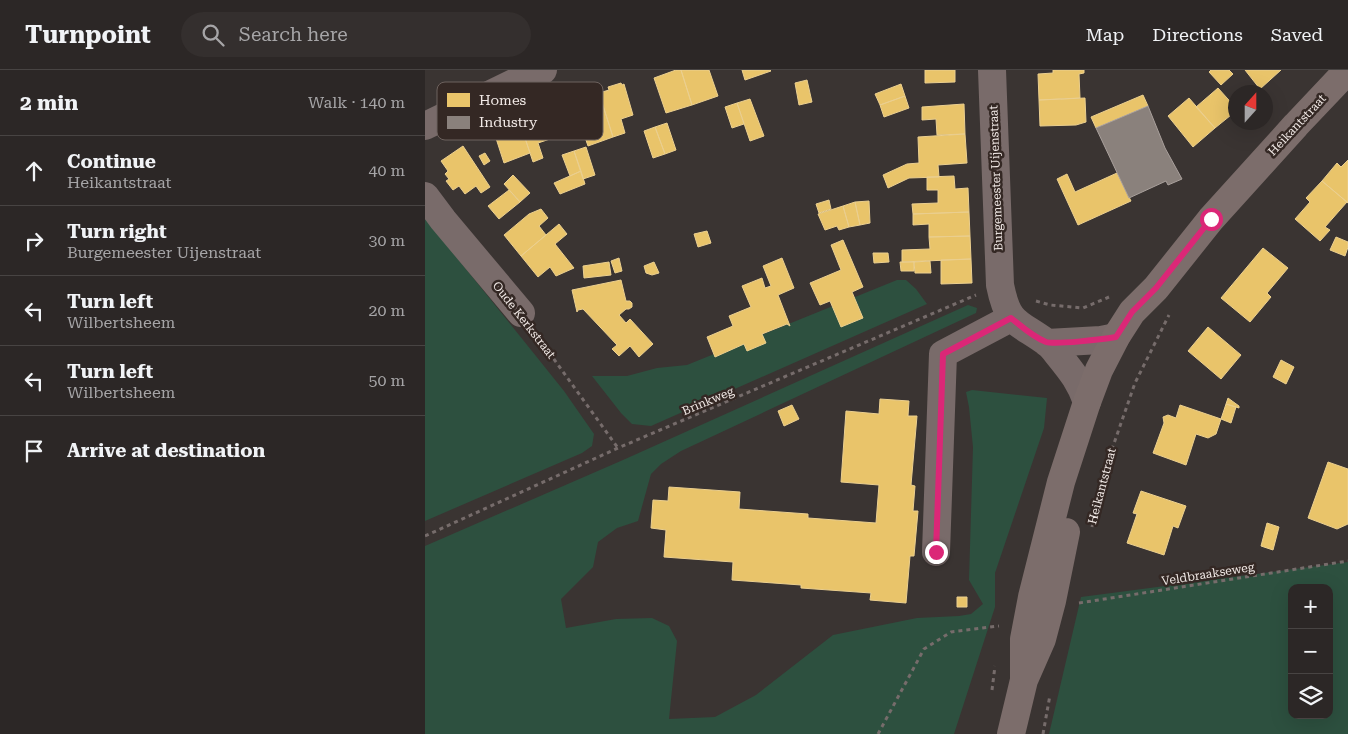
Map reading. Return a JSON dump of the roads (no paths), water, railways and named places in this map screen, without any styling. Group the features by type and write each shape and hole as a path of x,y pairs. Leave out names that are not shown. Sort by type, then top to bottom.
{"street":[{"path":"515,82 543,70"},
{"name":"Burgemeester Uijenstraat","path":"992,70 1000,285 1003,302 1011,318"},
{"name":"Heikantstraat","path":"1024,680 1024,639 1061,482 1099,370 1116,337 1132,312 1156,288 1211,219 1348,70"},
{"path":"425,126 437,120"},
{"name":"Oude Kerkstraat","path":"425,196 521,313"},
{"name":"Heikantstraat","path":"1011,734 1024,680 1042,639 1051,606 1074,486 1088,440 1113,375 1129,342 1147,313 1156,288"},
{"path":"936,552 943,354 1011,318 1027,331 1047,343 1076,377 1087,402"},
{"path":"1047,343 1101,340 1116,337"}]}
